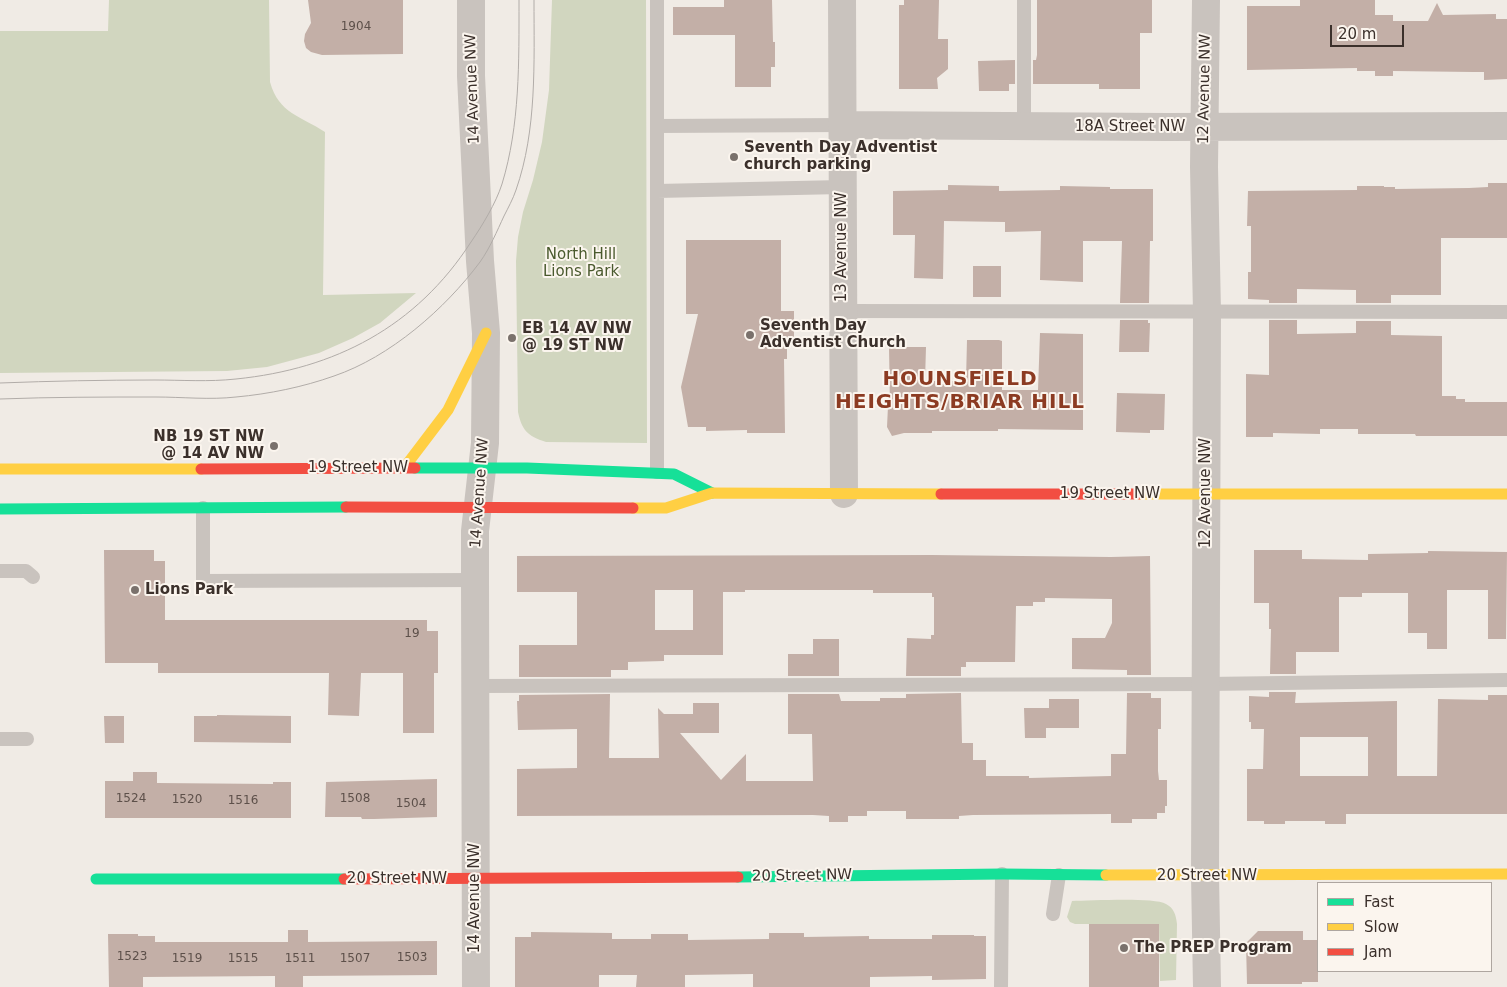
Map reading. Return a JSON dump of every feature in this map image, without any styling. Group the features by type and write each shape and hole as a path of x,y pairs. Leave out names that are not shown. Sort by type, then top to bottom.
{"street":[{"name":"14 Avenue NW","path":"471,0 472,85 480,261 486,333 485,443 476,531 475,580 476,987"},
{"name":"13 Avenue NW","path":"842,0 844,494"},
{"name":"12 Avenue NW","path":"1206,0 1204,126 1207,312 1205,875 1207,987"},
{"name":"18A Street NW","path":"843,125 1024,127 1507,126"},
{"path":"404,468 448,410 486,333"},
{"name":"19 Street NW","path":"0,469 483,467 657,472 674,474 712,493"},
{"name":"19 Street NW","path":"0,509 478,506 666,508 712,493 1507,494"},
{"name":"20 Street NW","path":"96,879 476,879 1002,874 1507,874"}],"lane":[{"path":"657,0 657,472"},
{"path":"1024,0 1024,127"},
{"path":"657,126 843,125"},
{"path":"657,191 842,187"},
{"path":"842,311 1507,312"},
{"path":"203,508 203,581 475,580"},
{"path":"0,571 26,571 33,577"},
{"path":"475,686 1206,684 1507,680"},
{"path":"0,739 27,739"},
{"path":"1001,987 1002,874"},
{"path":"1053,914 1059,875"}],"green space":[{"path":"109,0 269,0 270,82 274,93 285,108 325,132 323,295 416,293 380,323 353,338 319,353 267,367 227,371 0,373 0,31 108,31"},
{"name":"North Hill Lions Park","path":"552,0 646,0 647,443 546,442 526,432 518,412 516,261 523,212 542,142 549,90"},
{"path":"1072,901 1148,901 1159,902 1169,906 1174,912 1177,924 1176,980 1160,981 1159,924 1075,924 1070,922 1067,917"}],"building":[{"path":"308,0 403,0 403,54 322,55 311,52 306,48 304,41 305,34 311,23"},
{"path":"724,0 772,0 775,67 771,67 771,87 735,87 735,35 673,35 673,7 724,7"},
{"path":"904,0 939,0 938,39 948,39 948,69 937,78 938,89 899,89 899,5 904,5"},
{"path":"1037,0 1152,0 1152,33 1140,33 1140,89 1099,89 1099,84 1033,84 1033,60 1036,60 1037,55"},
{"path":"1300,0 1375,0 1375,15 1393,15 1393,21 1428,21 1437,3 1443,15 1496,14 1496,19 1507,19 1507,79 1484,80 1484,72 1393,71 1393,76 1375,76 1375,71 1357,71 1357,68 1247,70 1247,6 1300,6"},
{"path":"1015,60 1015,84 1009,84 1009,91 979,91 978,61"},
{"path":"1488,183 1507,183 1507,238 1441,238 1441,295 1391,295 1391,303 1356,303 1356,290 1297,289 1297,303 1269,303 1269,300 1248,299 1248,272 1251,272 1251,226 1247,226 1248,191 1357,190 1357,186 1384,186 1395,187 1395,189 1469,188 1488,187"},
{"path":"948,185 999,186 999,191 1060,190 1060,186 1153,189 1153,241 1150,241 1149,303 1120,303 1122,241 1083,241 1083,282 1040,280 1041,231 1005,232 1005,222 944,221 943,279 914,278 915,235 893,235 893,191 948,190"},
{"name":"Seventh Day Adventist Church","path":"686,240 781,240 781,311 794,311 794,340 787,340 787,359 784,359 785,433 747,433 747,430 706,431 706,427 688,427 681,387 698,314 686,314"},
{"path":"973,266 1001,266 1001,297 973,297"},
{"path":"1120,320 1148,320 1148,323 1150,323 1149,352 1119,352"},
{"path":"1269,320 1297,320 1297,334 1356,333 1356,321 1391,321 1391,335 1442,336 1442,396 1456,396 1456,399 1465,399 1465,402 1507,402 1507,436 1358,434 1358,429 1320,429 1320,434 1273,433 1273,437 1246,437 1246,374 1269,375"},
{"path":"1040,333 1083,334 1083,430 998,429 998,431 932,431 932,433 904,433 892,436 887,427 888,406 890,406 889,347 926,347 925,381 966,381 967,340 999,340 1002,341 1002,390 1038,390"},
{"path":"1117,393 1165,394 1164,430 1150,430 1150,433 1116,432"},
{"name":"Lions Park","path":"104,550 154,550 154,561 165,561 165,620 427,620 427,631 438,631 438,673 434,673 434,733 403,733 403,673 361,673 359,716 328,715 329,673 158,673 158,663 105,663"},
{"path":"1254,550 1302,550 1302,559 1368,560 1368,554 1428,553 1428,551 1507,552 1506,639 1488,639 1488,590 1447,590 1447,649 1427,649 1427,633 1408,633 1408,593 1362,593 1362,597 1339,597 1339,652 1296,652 1296,674 1270,674 1271,629 1269,629 1269,603 1254,603"},
{"path":"517,556 1150,556 1151,675 1127,675 1127,670 1072,669 1072,638 1105,638 1112,623 1112,599 1045,598 1045,602 1033,602 1033,606 1016,606 1015,662 966,662 966,667 961,667 961,676 906,676 907,638 931,639 931,635 934,635 934,597 932,597 932,593 873,593 873,590 745,590 745,592 723,592 723,655 664,655 664,661 628,662 628,670 611,670 611,677 519,677 519,645 577,645 577,592 517,592","holes":["655,590 693,590 693,630 655,630"]},
{"path":"813,639 839,639 839,676 788,676 788,654 813,654"},
{"path":"1269,692 1296,692 1295,703 1397,701 1397,776 1437,776 1438,699 1488,700 1488,695 1507,695 1507,814 1346,814 1346,824 1325,824 1325,821 1285,821 1285,824 1264,824 1264,821 1247,821 1247,769 1263,769 1264,729 1251,729 1251,722 1249,722 1249,696 1269,697","holes":["1300,737 1368,737 1368,776 1300,776"]},
{"path":"961,693 962,743 973,743 973,760 986,760 986,776 1029,776 1029,778 1111,776 1111,754 1126,754 1127,693 1151,693 1151,698 1161,698 1161,729 1158,729 1158,771 1159,780 1167,780 1167,806 1165,806 1165,813 1157,813 1157,819 1132,819 1132,823 1111,823 1111,814 973,815 959,816 959,819 906,819 906,811 867,811 867,816 848,816 848,822 829,822 829,816 813,815 517,816 517,769 577,768 577,729 518,730 517,701 519,701 519,695 610,694 609,758 659,758 658,708 664,714 693,714 693,703 719,703 719,733 680,733 721,780 746,754 746,781 813,781 812,734 788,734 788,694 839,694 841,701 880,701 880,698 906,698 906,694"},
{"path":"1049,699 1079,699 1079,728 1046,728 1046,738 1025,738 1024,708 1049,708"},
{"path":"104,716 124,716 124,743 105,743"},
{"path":"194,716 291,716 291,743 194,742"},
{"path":"133,772 157,772 157,783 273,784 273,782 291,782 291,818 105,818 105,781 133,781"},
{"path":"437,779 437,817 362,819 361,817 325,817 326,782"},
{"name":"The PREP Program","path":"1089,924 1159,924 1159,987 1089,987"},
{"path":"288,930 308,930 308,942 437,941 437,975 303,976 303,987 275,987 275,976 143,977 143,987 109,987 108,934 155,936 155,942 288,942"},
{"path":"1258,931 1303,931 1303,940 1317,940 1318,982 1302,982 1302,984 1247,984 1246,943"},
{"path":"531,932 612,933 612,939 651,939 651,934 688,934 688,940 769,939 769,933 804,933 804,937 869,936 869,939 932,939 932,935 986,936 986,979 932,980 932,976 870,977 870,987 753,987 753,974 685,975 685,987 636,987 637,975 599,975 599,987 515,987 515,937 531,937"}],"tram line":[{"path":"0,383 216,380 272,374 339,354 370,339 399,320 425,298 449,272 480,229 502,184 508,162 515,116 519,0"},
{"path":"0,399 58,397 216,398 286,390 355,368 376,357 415,330 450,297 480,262 515,193 523,167 531,120 534,72 534,0"}],"traffic: fast":[{"path":"415,468 527,468 674,474 712,493"},
{"path":"0,509 346,507"},
{"path":"738,877 1002,874 1106,875"},
{"path":"96,879 344,879"}],"traffic: slow":[{"path":"404,468 448,410 486,333"},
{"path":"0,469 201,469"},
{"path":"633,508 666,508 712,493 941,494"},
{"path":"1139,494 1507,494"},
{"path":"1106,875 1507,874"}],"traffic: jam":[{"path":"201,469 415,468"},
{"path":"941,494 1139,494"},
{"path":"346,507 633,508"},
{"path":"344,879 738,877"}],"place":[{"name":"Seventh Day Adventist church parking","path":"734,157"},
{"name":"Seventh Day Adventist Church","path":"750,335"},
{"name":"EB 14 AV NW @ 19 ST NW","path":"512,338"},
{"name":"NB 19 ST NW @ 14 AV NW","path":"274,446"},
{"name":"Lions Park","path":"135,590"},
{"name":"The PREP Program","path":"1124,948"}],"district":[{"name":"HOUNSFIELD HEIGHTS/BRIAR HILL","path":"960,392"}]}
